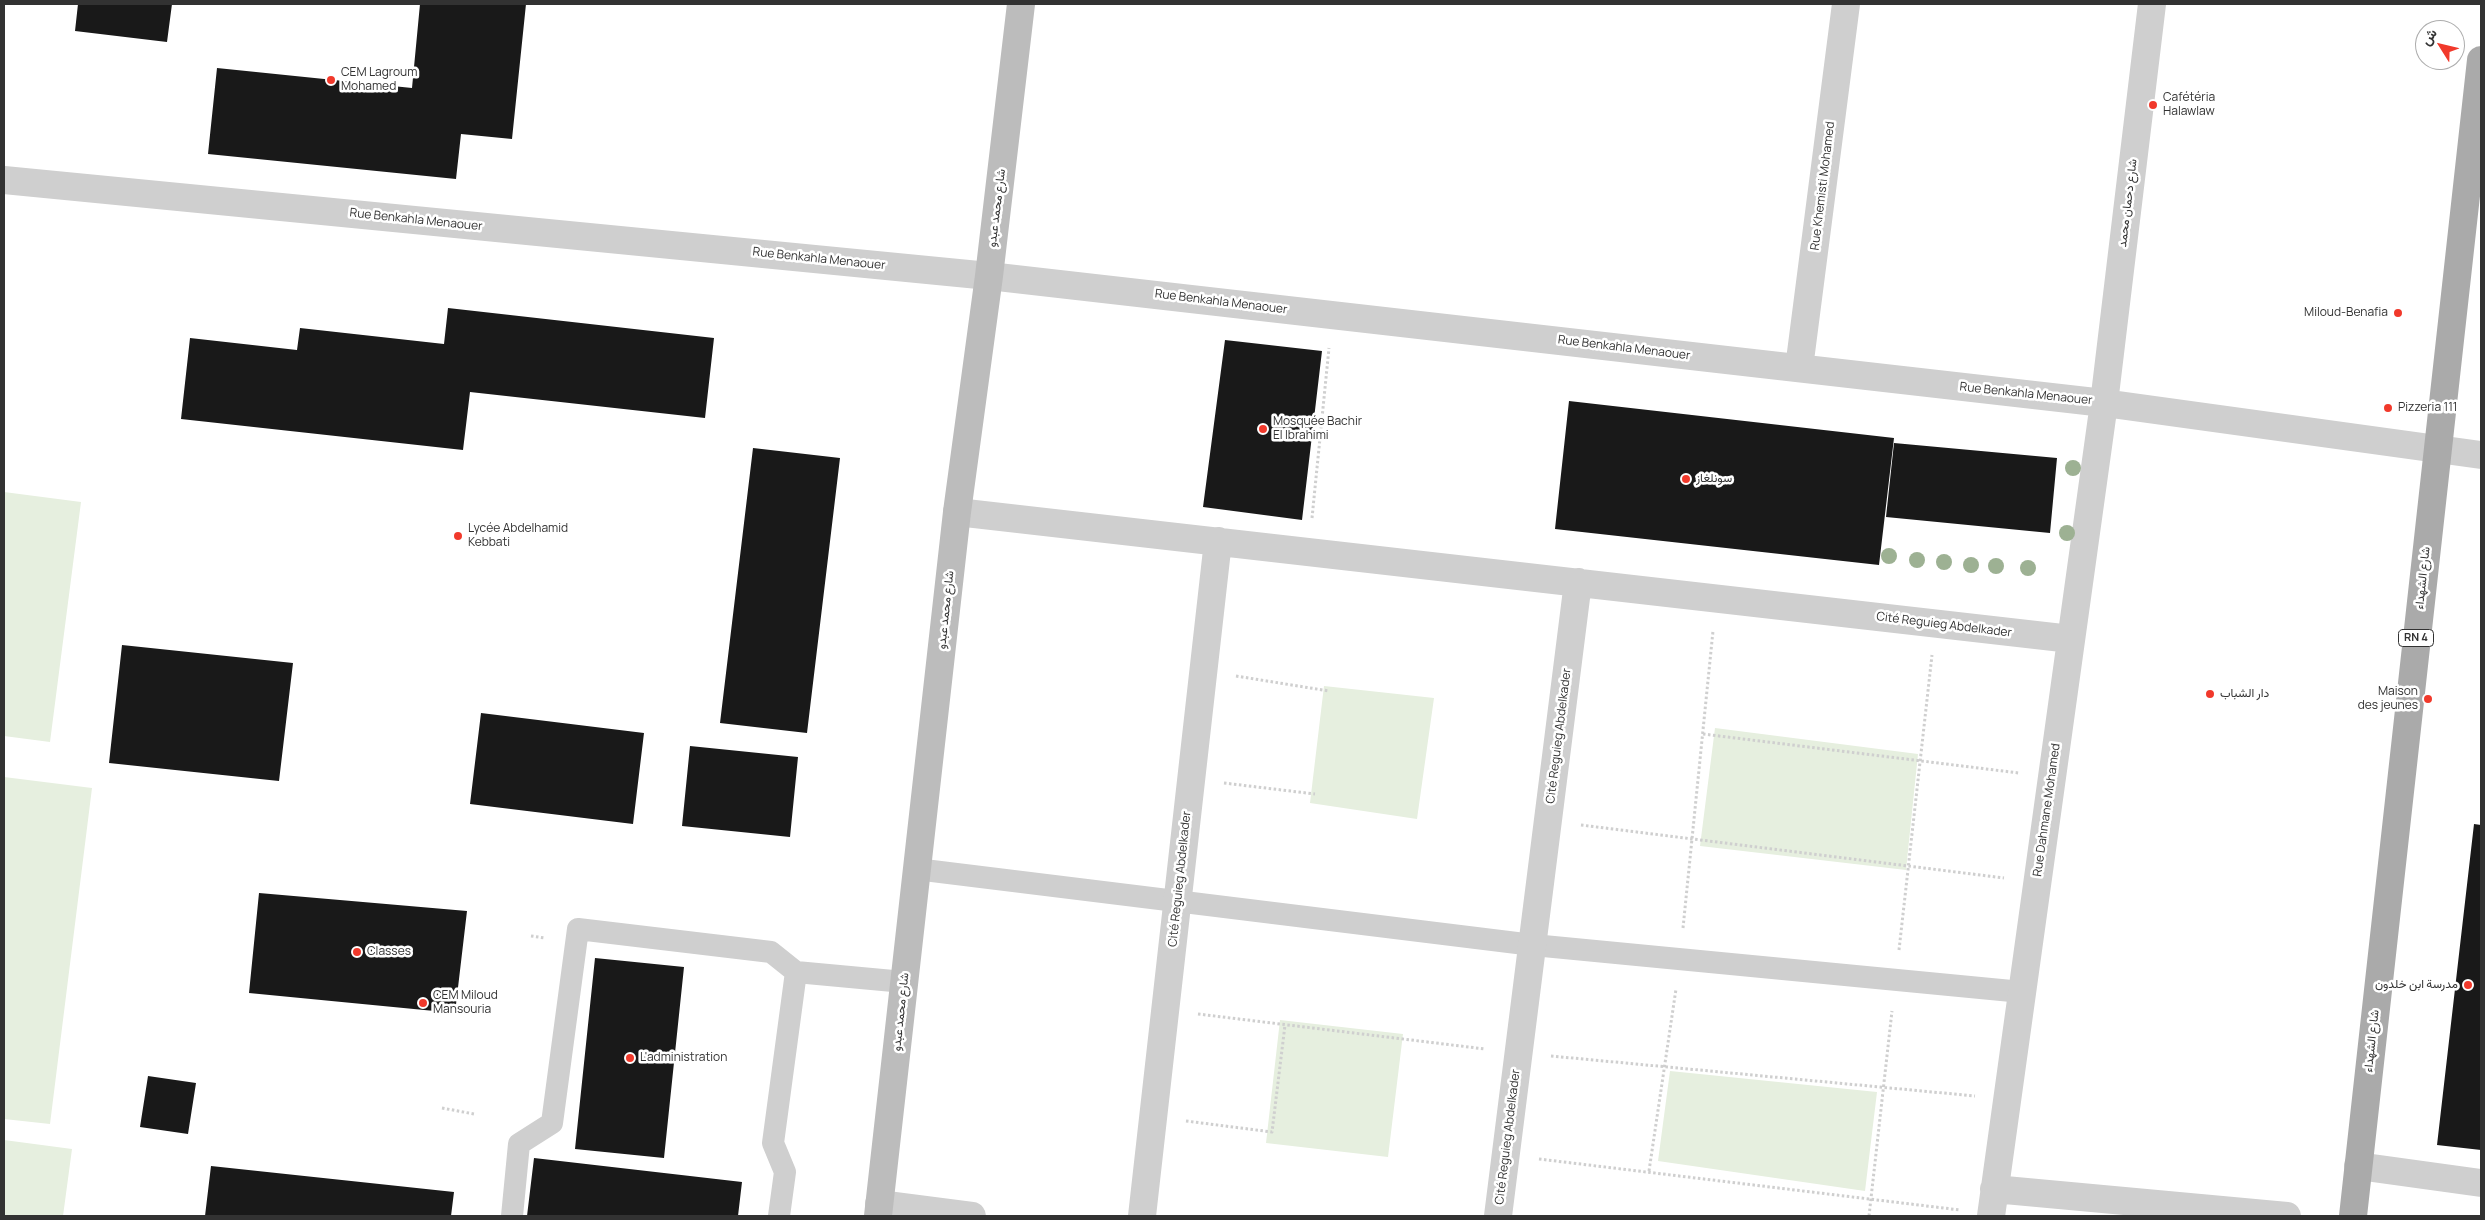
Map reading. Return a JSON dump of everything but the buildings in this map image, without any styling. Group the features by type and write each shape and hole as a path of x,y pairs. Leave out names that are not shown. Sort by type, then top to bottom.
{"main road":[{"name":"شارع الشهداء","path":"2353,1216 2436,450 2481,60"}],"street":[{"name":"شارع محمد عبدو","path":"878,1210 957,512 990,276 1022,4"},
{"name":"Rue Khemisti Mohamed","path":"1799,368 1846,4"},
{"name":"شارع دحمان محمد","path":"2104,403 2152,4"},
{"name":"Rue Benkahla Menaouer","path":"4,180 990,276 2104,403 2481,455"},
{"name":"Rue Dahmane Mohamed","path":"1992,1206 2104,403"},
{"name":"Cité Reguieg Abdelkader","path":"957,512 2071,639"},
{"name":"Cité Reguieg Abdelkader","path":"1142,1216 1218,541"},
{"name":"Cité Reguieg Abdelkader","path":"1498,1216 1578,582"},
{"path":"2358,1166 2481,1183"},
{"path":"1992,1206 2287,1216"},
{"path":"878,1210 972,1216"}],"lane":[{"path":"916,869 1533,944 2022,992"},
{"path":"512,1216 519,1144 552,1123 578,929 771,952 796,972 904,982"},
{"path":"779,1216 785,1172 773,1143 796,972"}],"path":[{"path":"1309,552 1332,315"},
{"path":"1649,1172 1666,1066 1680,959 1716,598"},
{"path":"1869,1216 1936,624"},
{"path":"1204,671 1329,691"},
{"path":"1702,734 2052,777"},
{"path":"1191,779 1315,794"},
{"path":"1548,821 2037,882"},
{"path":"1166,1010 1519,1053 1666,1066 1883,1089 2008,1098"},
{"path":"1153,1117 1272,1132 1285,1024"},
{"path":"442,1108 474,1114"},
{"path":"1506,1155 1871,1198 1992,1206"}],"green space":[{"path":"4,492 81,502 50,742 4,736"},
{"path":"1324,686 1434,698 1417,819 1310,803"},
{"path":"1715,728 1918,754 1906,870 1700,846"},
{"path":"4,777 92,788 50,1124 4,1119"},
{"path":"1280,1020 1403,1034 1388,1157 1266,1143"},
{"path":"1670,1071 1877,1092 1865,1191 1658,1161"},
{"path":"4,1140 72,1149 63,1216 4,1216"}],"place":[{"name":"CEM Lagroum Mohamed","path":"331,80"},
{"name":"Cafétéria Halawlaw","path":"2153,105"},
{"name":"Miloud-Benafia","path":"2398,313"},
{"name":"Pizzeria 111","path":"2388,408"},
{"name":"Mosquée Bachir El Ibrahimi","path":"1263,429"},
{"name":"سونلغاز","path":"1686,479"},
{"name":"Lycée Abdelhamid Kebbati","path":"458,536"},
{"name":"دار الشباب","path":"2210,694"},
{"name":"Maison des jeunes","path":"2428,699"},
{"name":"Classes","path":"357,952"},
{"name":"مدرسة ابن خلدون","path":"2468,985"},
{"name":"CEM Miloud Mansouria","path":"423,1003"},
{"name":"L'administration","path":"630,1058"}]}
